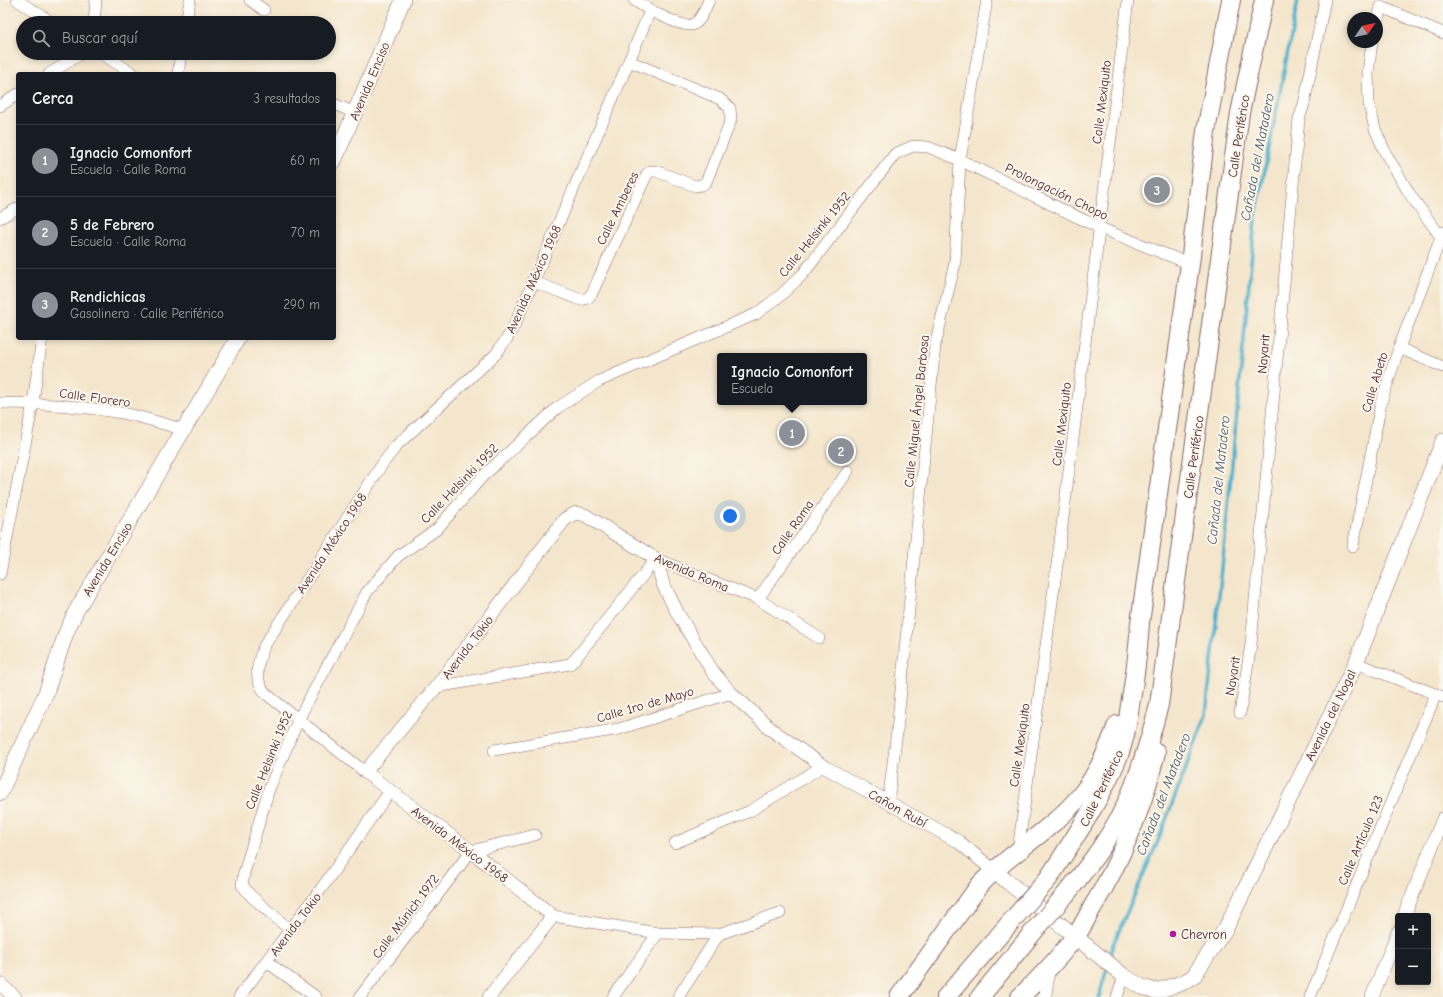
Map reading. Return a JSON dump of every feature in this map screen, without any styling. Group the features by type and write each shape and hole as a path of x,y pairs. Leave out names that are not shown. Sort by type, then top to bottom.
{"highway":[{"name":"Calle Periférico","path":"946,997 1048,879 1090,814 1120,754 1128,722 1136,666 1140,623 1190,264 1206,132 1230,0"},
{"name":"Calle Periférico","path":"980,997 1067,893 1103,846 1131,794 1146,752 1159,706 1240,113 1264,0"},
{"path":"899,997 979,886 993,870 1059,817 1080,796 1101,765 1120,716 1140,623"},
{"path":"1020,997 1048,969 1081,941 1131,835 1149,781 1158,744 1159,706"}],"main road":[{"name":"Avenida Enciso","path":"336,156 403,0"},
{"name":"Avenida Enciso","path":"0,793 46,693 66,634 76,611 237,340"},
{"name":"Avenida del Nogal","path":"1193,977 1226,928 1356,664 1443,441"},
{"name":"Cañon Rubí","path":"993,870 1120,973 1142,987 1156,991 1182,984 1193,977"}],"street":[{"path":"17,0 42,16"},
{"path":"95,16 96,0"},
{"path":"187,16 190,0"},
{"path":"250,0 264,10"},
{"path":"634,0 650,11 686,26 694,24 701,18 709,0"},
{"name":"Calle Miguel Ángel Barbosa","path":"888,803 898,731 936,345 955,263 960,160 987,0"},
{"name":"Calle Mexiquito","path":"1018,851 1059,550 1128,0"},
{"name":"Nayarit","path":"1240,713 1251,644 1299,119 1304,104 1325,0"},
{"path":"1381,12 1382,7 1443,33"},
{"name":"Avenida México 1968","path":"650,11 506,340 495,355 397,445 383,463 264,646 259,660 257,674 259,685 265,693 299,718 365,772 471,851 553,916 658,933 719,934 780,913"},
{"path":"1371,48 1368,73 1369,104 1375,129 1386,154 1411,196 1442,235"},
{"path":"52,72 71,60"},
{"path":"111,60 131,72"},
{"path":"178,72 180,60"},
{"name":"Calle Amberes","path":"532,281 581,300 588,298 592,293 648,174 651,171 695,186 702,185 706,182 730,120 730,108 720,99 629,61"},
{"path":"0,106 16,95"},
{"path":"336,105 355,113"},
{"name":"Prolongación Chopo","path":"913,146 928,147 960,160 1100,228 1190,264"},
{"name":"Calle Helsinki 1952","path":"289,930 251,896 242,885 244,873 269,789 299,718 367,592 398,556 437,529 482,477 557,408 599,380 756,314 781,295 803,274 895,154 913,146"},
{"path":"0,218 16,209"},
{"name":"Calle Abeto","path":"1353,546 1381,403 1398,348 1442,235"},
{"path":"0,574 33,403 42,340"},
{"path":"1398,348 1443,367"},
{"name":"Calle Florero","path":"0,403 33,403 85,407 124,414 184,430"},
{"name":"Calle Roma","path":"758,599 848,471"},
{"name":"Avenida Roma","path":"565,519 576,513 585,514 656,559 758,599 819,638"},
{"name":"Avenida Tokio","path":"365,772 436,687 565,519"},
{"path":"436,687 570,664 656,559"},
{"name":"Cañon Rubí","path":"656,559 663,584 678,614 713,672 731,693 772,730 823,766 959,842 993,870"},
{"path":"1356,664 1440,696"},
{"name":"Calle 1ro de Mayo","path":"494,750 619,729 731,693"},
{"name":"Calle Artículo 123","path":"1310,997 1440,696"},
{"path":"675,843 750,811 823,766"},
{"name":"Avenida Tokio","path":"239,997 321,889 390,791"},
{"path":"1405,913 1443,819"},
{"path":"471,851 535,835"},
{"name":"Calle Múnich 1972","path":"360,997 471,851"},
{"path":"489,997 553,916"},
{"path":"613,997 658,933"},
{"path":"678,997 719,934"},
{"path":"1376,996 1395,941"},
{"path":"267,962 316,997"},
{"path":"1045,997 1048,969"},
{"path":"1118,997 1120,973"},
{"path":"0,984 15,997"}],"waterway":[{"name":"Cañada del Matadero","path":"1109,960 1112,947 1158,841 1206,715 1224,550 1255,220 1298,0"},
{"path":"1099,997 1107,968"}],"place":[{"name":"Rendichicas","path":"1157,190"},
{"name":"Ignacio Comonfort","path":"792,433"},
{"name":"5 de Febrero","path":"841,451"},
{"name":"Chevron","path":"1173,934"}]}
